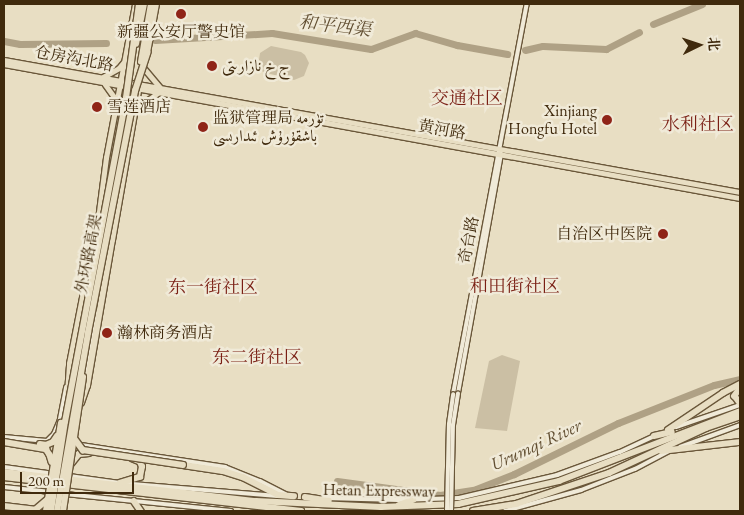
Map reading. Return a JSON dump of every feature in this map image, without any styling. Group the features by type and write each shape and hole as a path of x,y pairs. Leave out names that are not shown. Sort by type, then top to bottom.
{"highway":[{"name":"外环路高架","path":"51,511 65,422 126,98 139,4"},
{"path":"126,98 144,4"},
{"name":"外环路高架","path":"58,511 88,334 138,88 147,53 154,4"},
{"path":"68,394 70,364 97,227"},
{"path":"80,405 87,386 112,240"},
{"path":"45,511 85,313"},
{"path":"64,511 73,440 80,405 88,334"},
{"path":"668,430 723,393 740,384"},
{"path":"740,389 735,396 740,404"},
{"name":"Hetan Expressway","path":"4,472 256,501 391,507 458,504 541,486 601,466 740,410"},
{"path":"473,511 516,504 609,474 706,428 740,416"},
{"path":"654,436 700,425"},
{"path":"4,439 46,445 53,442 59,435"},
{"path":"4,439 46,449 50,455 53,467"},
{"path":"73,440 83,450 236,475 278,495 292,496"},
{"path":"654,452 740,442"},
{"path":"70,465 79,454 84,452 132,459 140,462 142,473 140,477 132,481 120,483"},
{"path":"4,477 301,511"},
{"path":"304,497 346,505"},
{"path":"4,507 35,510 48,498"},
{"path":"391,507 414,500"},
{"path":"134,501 140,509"},
{"path":"65,504 69,511"},
{"path":"4,507 22,511"}],"main road":[{"path":"97,227 135,4"},
{"path":"112,240 154,4"},
{"name":"仓房沟北路","path":"4,60 138,88"},
{"path":"117,104 115,96 102,79 119,68 124,62"},
{"name":"仓房沟北路","path":"4,64 102,79"},
{"path":"135,109 160,90 143,66"},
{"name":"黄河路","path":"138,88 160,90 500,152 740,198"},
{"name":"黄河路","path":"500,152 740,192"}],"street":[{"name":"奇台路","path":"456,393 527,4"},
{"path":"45,472 51,467 62,413 92,232 100,208"},
{"path":"69,476 67,471 112,240"},
{"path":"447,511 449,424 456,393"},
{"path":"451,511 453,425 456,393"},
{"path":"4,467 120,483 304,497 414,500 459,498 532,482 574,470 668,430 740,404"},
{"path":"4,439 46,441 54,434 62,413"},
{"path":"505,511 581,490 635,469 673,450 740,425"},
{"path":"73,440 225,467 292,496"},
{"path":"4,487 231,511"},
{"path":"44,491 45,511"},
{"path":"58,511 63,501 70,494"}],"shaded area":[{"path":"271,46 301,52 305,55 309,63 304,76 294,80 263,72 258,66 260,53"},
{"path":"502,355 520,361 507,431 475,428 489,361"}],"waterway":[{"name":"和平西渠","path":"653,24 702,4"},
{"name":"和平西渠","path":"525,50 543,46 606,49 639,32"},
{"name":"和平西渠","path":"155,40 272,33 371,49 415,33 457,45 507,54"},
{"name":"和平西渠","path":"4,41 20,44 106,43"},
{"name":"Urumqi River","path":"337,481 440,495 476,489 514,474 618,423 714,385 740,379"}],"place":[{"name":"新疆公安厅警史馆","path":"181,14"},
{"name":"ج خ نازارىتى","path":"212,66"},
{"name":"雪莲酒店","path":"97,107"},
{"name":"Xinjiang Hongfu Hotel","path":"607,120"},
{"name":"监狱管理局 تۈرمە باشقۇرۇش ئىدارىسى","path":"203,127"},
{"name":"自治区中医院","path":"663,234"},
{"name":"瀚林商务酒店","path":"107,333"}],"district":[{"name":"交通社区","path":"467,98"},
{"name":"水利社区","path":"698,124"},
{"name":"和田街社区","path":"515,286"},
{"name":"东一街社区","path":"213,287"},
{"name":"东二街社区","path":"257,357"}]}
